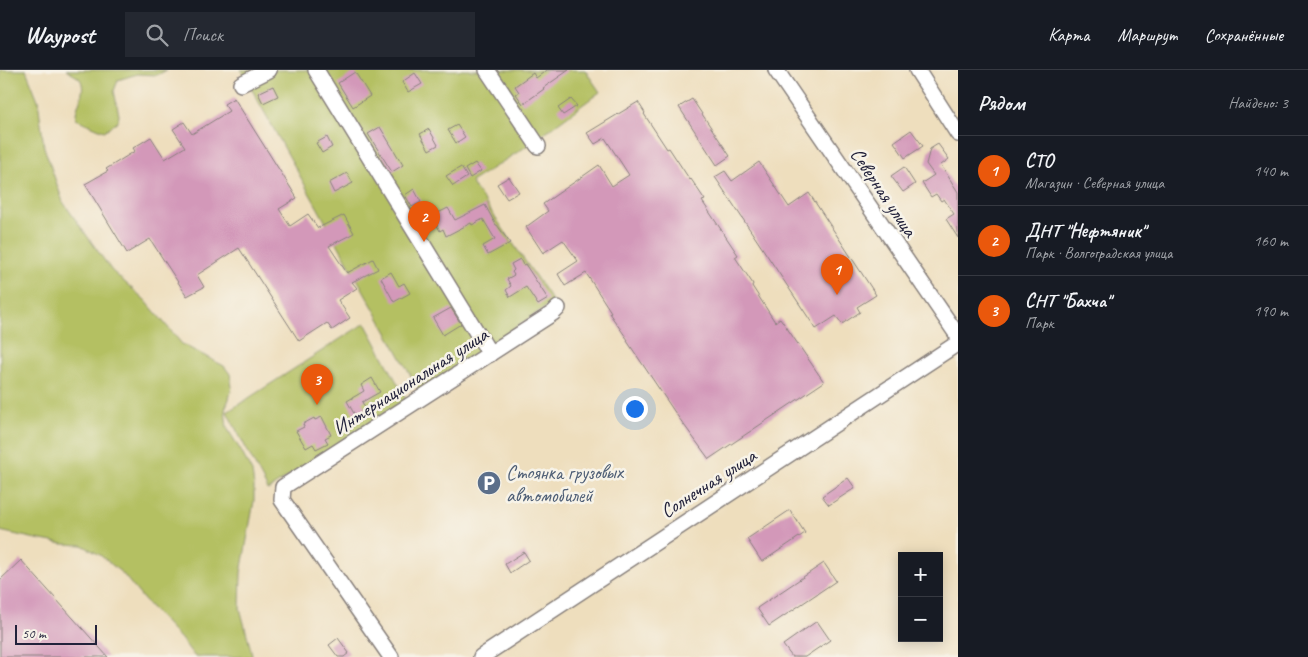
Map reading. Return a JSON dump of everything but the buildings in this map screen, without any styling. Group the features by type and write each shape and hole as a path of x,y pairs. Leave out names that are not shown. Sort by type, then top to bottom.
{"street":[{"path":"241,84 269,70"},
{"path":"316,70 490,354"},
{"path":"487,70 538,146"},
{"name":"Северная улица","path":"776,70 958,336"},
{"path":"917,70 958,134"},
{"name":"Интернациональная улица","path":"391,657 282,500 283,486 490,354 558,308"},
{"name":"Солнечная улица","path":"481,657 795,449 958,344"}],"green space":[{"path":"0,70 26,70 38,100 44,147 63,202 112,271 145,300 182,344 224,366 230,374 232,387 225,409 227,428 252,472 254,486 254,501 241,573 240,608 252,654 251,657 195,657 123,574 100,555 82,545 63,544 0,531"},
{"path":"66,70 167,70 157,75 137,74 118,80 114,91 119,115 118,122 104,131 76,119 82,94 82,84 80,79"},
{"path":"241,70 585,70 600,92 524,148 471,182 553,302 420,392"},
{"path":"365,323 406,399 268,490 227,412"}],"place":[{"name":"ДНТ \"Нефтяник\"","path":"424,242"},
{"name":"СТО","path":"837,295"},
{"name":"СНТ \"Бахча\"","path":"317,405"},
{"name":"Стоянка грузовых автомобилей","path":"489,483"}]}
